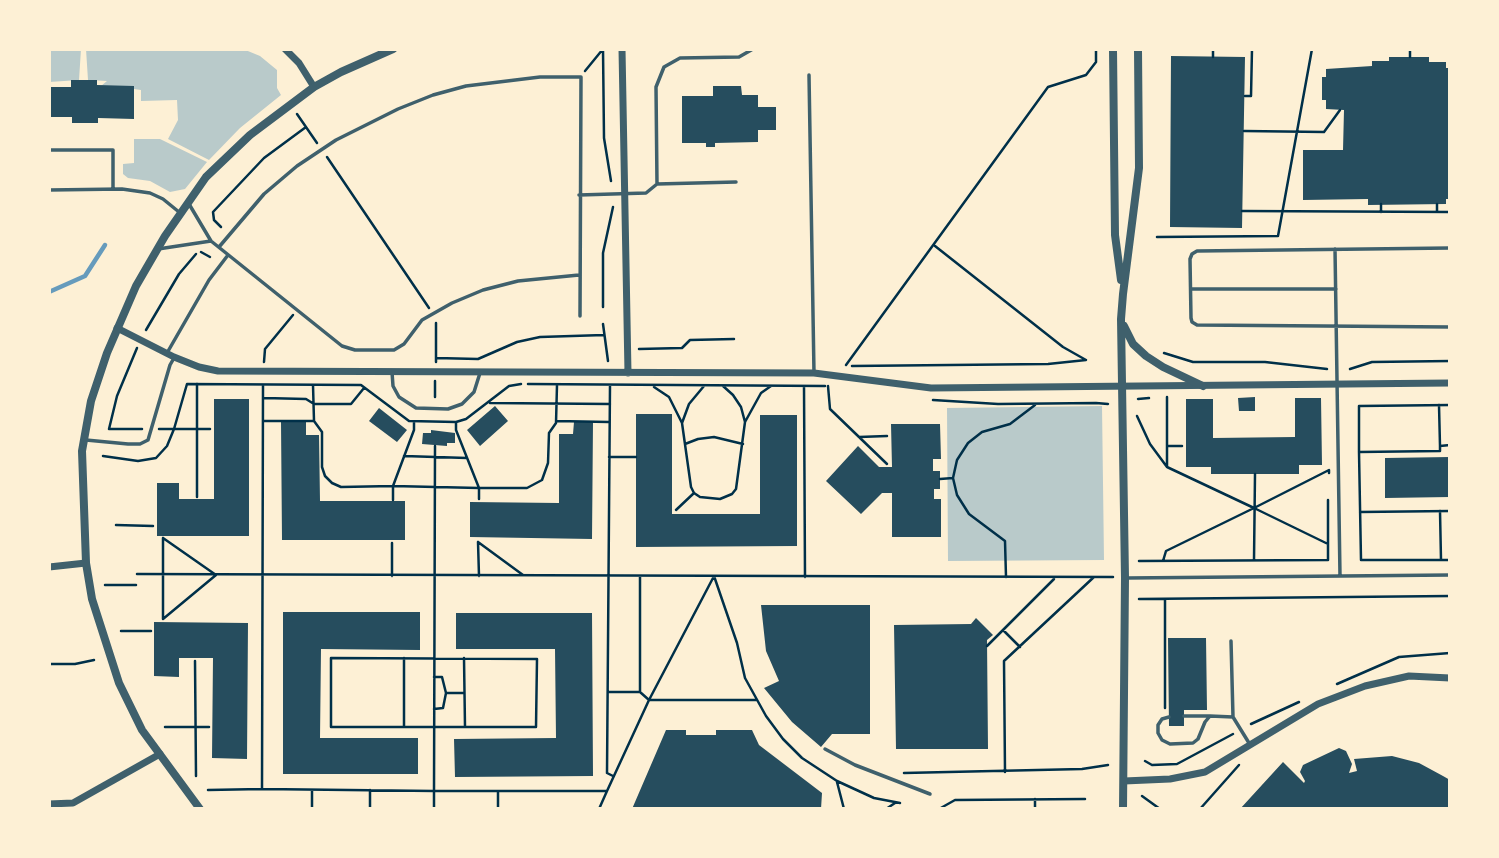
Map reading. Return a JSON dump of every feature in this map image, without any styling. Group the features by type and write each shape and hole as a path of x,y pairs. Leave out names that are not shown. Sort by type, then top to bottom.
{"street":[{"path":"285,49 299,63 314,87"},
{"path":"622,49 628,373"},
{"path":"1113,49 1115,234 1122,294 1125,578 1123,809"},
{"path":"1122,294 1139,168 1139,49"},
{"path":"200,809 142,730 119,683 92,599 86,563 82,451 91,401 117,328 136,286 206,177 240,144 314,87 389,50"},
{"path":"1122,319 1133,344 1146,356 1203,386"},
{"path":"117,328 199,367 218,371 814,373 931,388 1450,383"},
{"path":"49,567 86,563"},
{"path":"1124,781 1170,779 1205,772 1318,704 1365,686 1409,676 1450,678"},
{"path":"51,806 73,803 160,754"}],"lane":[{"path":"657,184 656,87 664,67 680,58 739,57 753,49"},
{"path":"809,75 814,373"},
{"path":"219,247 264,194 297,166 365,125 433,95 466,86 505,80 581,77 580,316"},
{"path":"49,150 113,150 113,189"},
{"path":"579,195 646,193 657,184 736,182"},
{"path":"49,190 113,189 150,192 180,214"},
{"path":"188,202 211,242 342,346 355,350 394,350 404,344 422,320 452,303 495,287 518,281 579,275"},
{"path":"158,249 211,242"},
{"path":"1335,248 1340,576"},
{"path":"1450,248 1197,251 1190,259 1191,318 1198,325 1450,327"},
{"path":"84,439 141,444 148,440 171,355 209,280 228,256"},
{"path":"1191,289 1336,289"},
{"path":"392,372 393,386 399,397 416,408 448,409 462,404 474,392 480,373"},
{"path":"1125,578 1450,575"},
{"path":"1231,641 1233,717 1251,745"},
{"path":"1184,716 1233,717"},
{"path":"1169,717 1162,719 1158,725 1158,733 1162,740 1170,744 1193,743 1199,739 1210,716"},
{"path":"825,749 855,765 930,794"}],"path":[{"path":"581,77 603,49"},
{"path":"603,49 604,138 611,181"},
{"path":"934,246 1063,347 1086,360 1048,364 845,368 1048,87 1086,75 1097,62 1097,49"},
{"path":"1213,49 1213,57"},
{"path":"1245,96 1251,96 1253,49 1343,49"},
{"path":"1157,237 1278,236 1312,49"},
{"path":"1410,49 1410,57"},
{"path":"1244,131 1324,132 1340,110"},
{"path":"297,114 436,317 436,361 478,359 517,342 540,337 604,335"},
{"path":"221,227 214,220 213,212 264,158 306,127"},
{"path":"1381,204 1381,212"},
{"path":"1437,204 1437,212"},
{"path":"603,307 603,253 613,207"},
{"path":"1242,211 1450,212"},
{"path":"210,257 199,251 179,274 141,340 117,396 109,429 210,429"},
{"path":"264,363 265,349 297,310"},
{"path":"603,324 608,365"},
{"path":"636,349 682,348 690,340 734,340"},
{"path":"606,349 617,349"},
{"path":"1159,351 1193,362 1265,362 1326,369"},
{"path":"1350,369 1372,362 1450,361"},
{"path":"435,382 435,397"},
{"path":"174,429 187,384 361,385 409,421 436,422 466,419 509,386 519,384 804,386 805,577"},
{"path":"197,384 197,497"},
{"path":"262,789 263,384"},
{"path":"313,385 314,421 321,432 323,471 332,483 341,487 479,488 527,488 542,480 548,463 549,433 556,421 557,385"},
{"path":"610,385 607,773 613,776"},
{"path":"651,385 669,397 682,423 691,487 694,493 708,499 720,499 732,494 736,488 743,444 745,422 741,407 723,386"},
{"path":"682,423 689,404 704,386"},
{"path":"745,422 761,393 772,386"},
{"path":"828,386 830,409 887,464"},
{"path":"263,398 306,400 314,404 351,404 364,388"},
{"path":"1138,399 1167,396 1167,467"},
{"path":"488,403 610,404"},
{"path":"1006,577 1005,541 969,514 957,495 953,478 957,460 968,443 982,432 1010,424 1037,404"},
{"path":"1359,452 1440,451 1440,405"},
{"path":"1361,560 1359,406 1450,405"},
{"path":"1137,416 1150,444 1167,467 1328,544"},
{"path":"264,421 314,421"},
{"path":"393,500 393,486 414,430 414,421"},
{"path":"556,421 609,422"},
{"path":"435,430 436,422"},
{"path":"456,422 456,430 479,488 479,499"},
{"path":"859,437 887,436"},
{"path":"685,444 715,437 743,444"},
{"path":"1440,446 1450,445"},
{"path":"434,809 435,446"},
{"path":"1167,446 1182,446"},
{"path":"404,456 467,458"},
{"path":"609,457 636,457"},
{"path":"1163,561 1166,551 1329,470 1329,482"},
{"path":"1254,560 1255,474"},
{"path":"940,479 953,478"},
{"path":"676,510 694,493"},
{"path":"1139,561 1328,560 1329,495"},
{"path":"1440,511 1441,560"},
{"path":"1360,512 1450,511"},
{"path":"116,526 153,526"},
{"path":"163,538 216,575 163,619 163,538"},
{"path":"479,576 478,542 525,576"},
{"path":"392,543 392,576"},
{"path":"1311,560 1312,567"},
{"path":"1354,560 1450,560"},
{"path":"137,574 1125,578"},
{"path":"714,576 737,643 745,678 783,739 803,758 837,781 874,798 898,803 886,809"},
{"path":"600,809 649,700 714,576"},
{"path":"639,692 640,577"},
{"path":"987,646 1056,577"},
{"path":"1005,772 1004,661 1094,577"},
{"path":"105,585 136,585"},
{"path":"1312,591 1312,597"},
{"path":"1139,599 1450,596"},
{"path":"1165,599 1165,710"},
{"path":"1003,630 1020,647"},
{"path":"121,631 151,631"},
{"path":"1361,673 1399,657 1450,653"},
{"path":"331,658 434,658 537,659 537,727 331,727 331,658"},
{"path":"404,658 404,727"},
{"path":"464,659 465,727"},
{"path":"49,664 75,664 94,660"},
{"path":"195,661 196,776"},
{"path":"434,677 443,679 446,693 443,708 434,709"},
{"path":"609,692 639,692 649,700 757,700"},
{"path":"446,693 465,693"},
{"path":"165,727 209,727"},
{"path":"1145,761 1152,765 1177,764 1233,734"},
{"path":"904,773 1083,769 1108,765"},
{"path":"1200,809 1239,765"},
{"path":"837,781 844,809"},
{"path":"208,790 607,792"},
{"path":"312,790 312,809"},
{"path":"370,790 370,809"},
{"path":"498,791 498,809"},
{"path":"1142,796 1160,809"},
{"path":"1035,799 1035,809"},
{"path":"939,809 955,800 1085,799"}],"shaded area":[{"path":"49,49 81,49 79,80 49,82"},
{"path":"86,49 243,49 260,56 277,70 277,88 281,95 240,128 209,160 168,139 178,120 177,100 141,101 141,90 134,89 134,86 101,86 107,81 88,80"},
{"path":"134,139 160,139 207,162 185,189 170,192 150,181 128,178 123,174 123,164 134,163"},
{"path":"1102,406 1104,560 948,561 947,408"}],"building":[{"path":"1171,56 1245,57 1242,228 1170,227"},
{"path":"1389,57 1429,57 1429,62 1446,62 1446,68 1450,68 1450,199 1446,199 1446,204 1368,205 1368,199 1303,200 1303,150 1343,150 1344,110 1326,109 1326,100 1322,100 1322,77 1326,77 1326,69 1372,66 1372,61 1389,61"},
{"path":"71,80 97,80 97,85 134,86 134,119 98,118 98,123 72,123 72,117 49,117 49,87 71,87"},
{"path":"713,86 741,86 742,95 758,95 758,107 776,107 776,130 758,130 758,142 715,143 715,147 706,147 706,143 682,143 682,96 713,96"},
{"path":"1255,397 1255,411 1239,411 1238,398"},
{"path":"1295,398 1321,398 1322,465 1299,465 1299,474 1211,474 1211,467 1186,467 1186,399 1213,399 1213,438 1295,437"},
{"path":"214,399 249,399 249,536 157,536 157,483 179,483 179,499 214,499"},
{"path":"495,406 508,421 480,446 467,430"},
{"path":"379,408 407,430 397,442 369,421"},
{"path":"636,414 672,414 672,514 760,514 760,415 797,415 797,546 636,547"},
{"path":"281,422 306,422 306,435 319,435 320,501 405,501 405,540 282,540"},
{"path":"574,422 593,422 592,539 470,537 470,502 559,503 559,434 573,434"},
{"path":"891,424 940,424 941,459 933,459 933,471 940,471 940,489 934,489 934,499 941,499 941,537 892,537 892,493 882,493 861,514 826,481 858,446 879,467 892,467"},
{"path":"431,430 455,433 455,443 447,443 447,446 422,444 423,433 431,433"},
{"path":"1450,457 1450,497 1385,498 1385,458"},
{"path":"761,605 870,605 870,734 832,734 821,747 792,722 764,688 779,681 766,651"},
{"path":"283,612 420,612 420,650 321,649 320,738 418,738 418,774 283,774"},
{"path":"456,613 592,613 593,776 455,777 454,739 556,738 555,649 456,649"},
{"path":"976,618 993,635 987,640 988,749 896,749 894,625 971,624"},
{"path":"154,622 248,623 247,759 212,758 213,658 179,658 179,677 154,676"},
{"path":"1168,638 1206,638 1207,710 1184,710 1184,726 1169,726"},
{"path":"666,730 686,730 686,735 716,735 716,730 752,730 759,745 822,793 821,809 632,809"},
{"path":"1339,748 1346,751 1352,764 1349,773 1357,771 1354,759 1392,756 1419,763 1443,776 1450,780 1450,809 1240,809 1283,762 1304,783 1300,772 1303,765"}],"waterway":[{"path":"49,292 85,276 105,245"}]}
